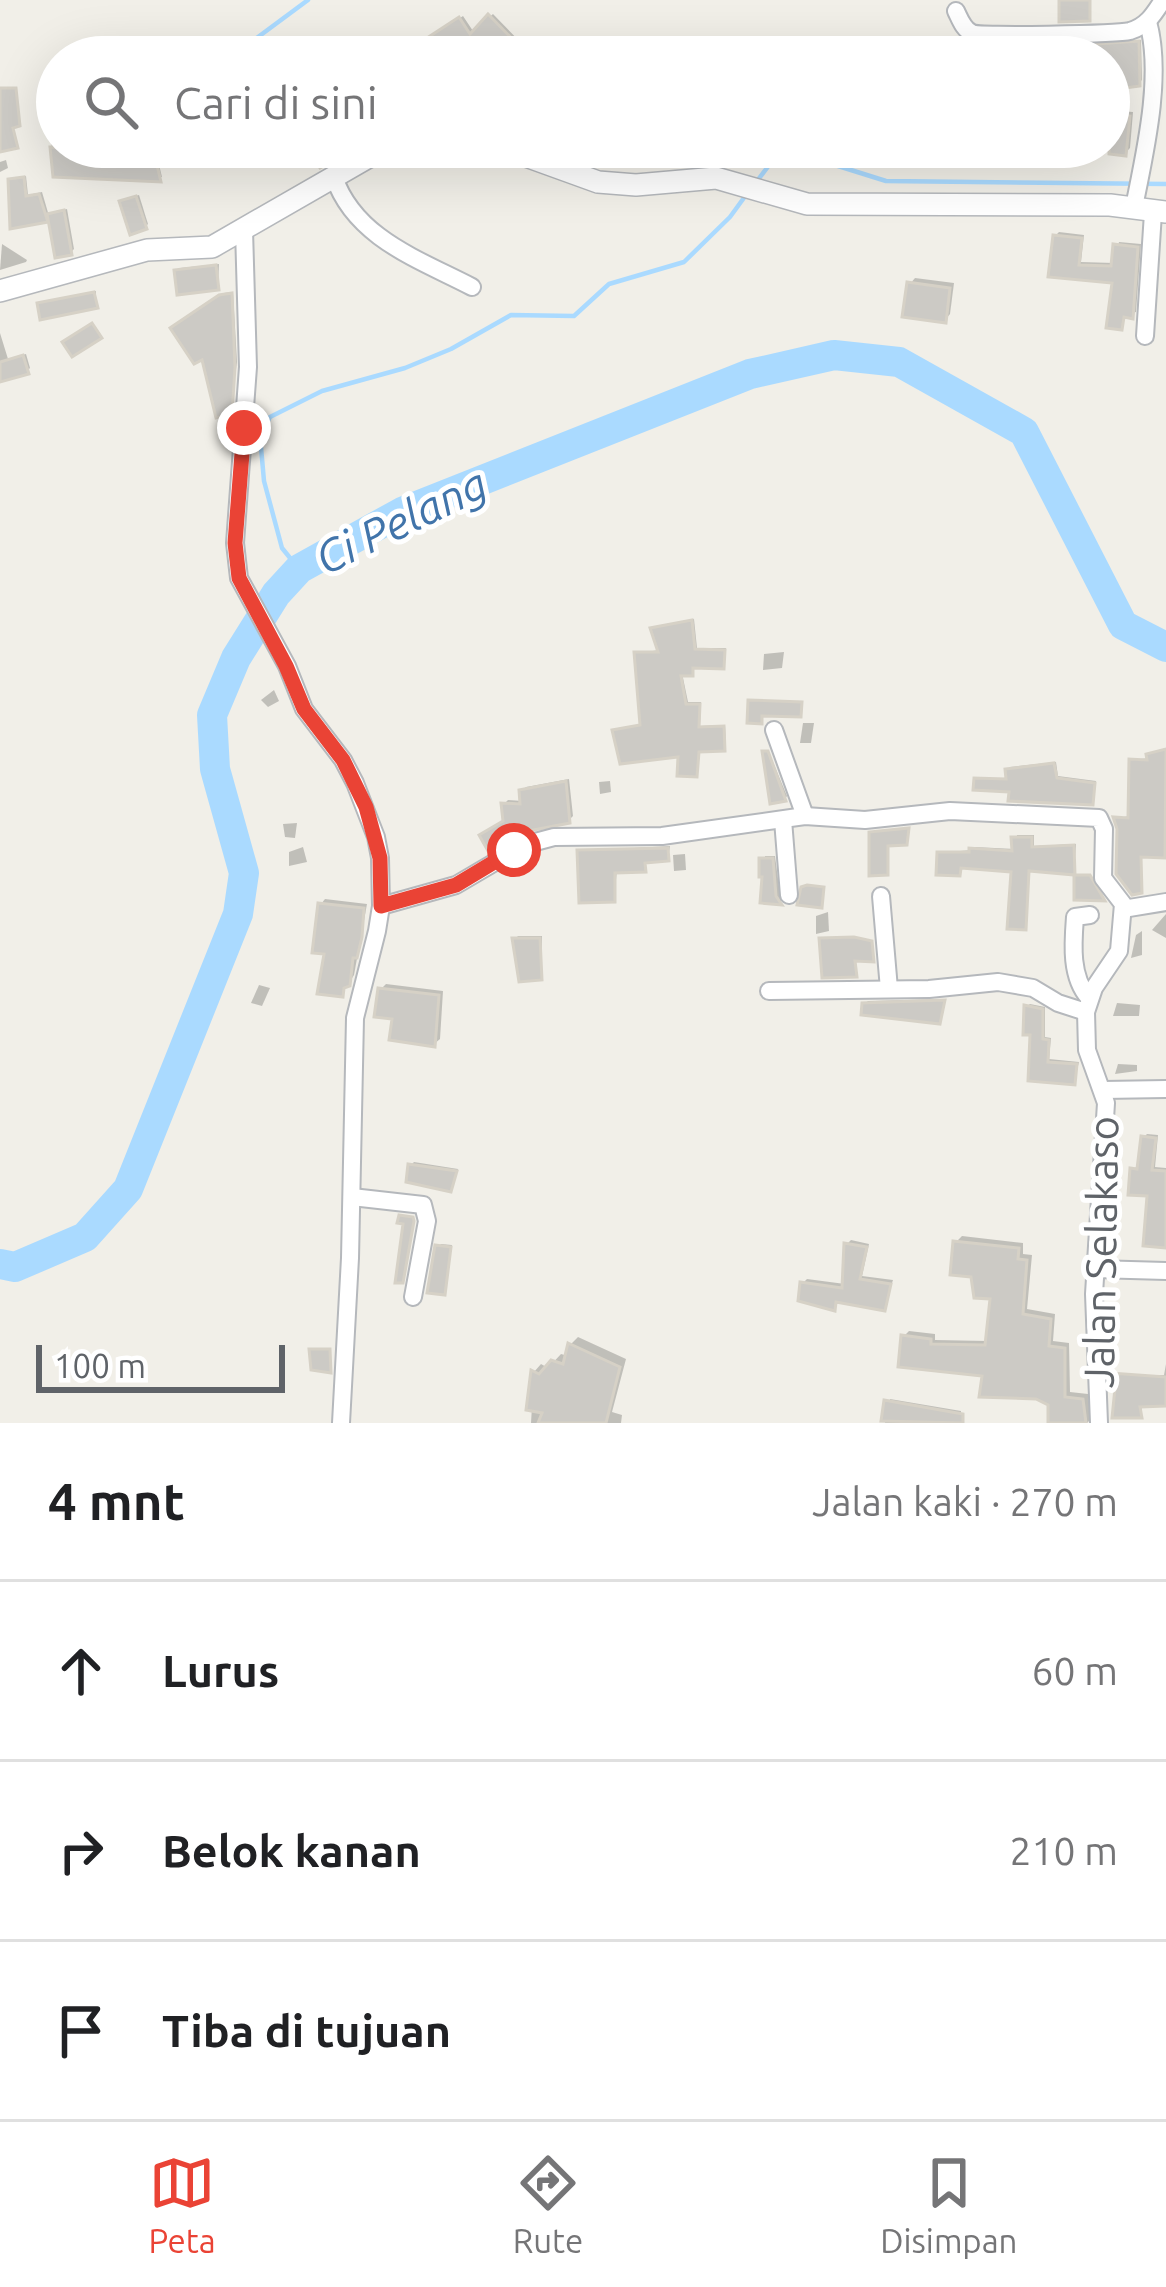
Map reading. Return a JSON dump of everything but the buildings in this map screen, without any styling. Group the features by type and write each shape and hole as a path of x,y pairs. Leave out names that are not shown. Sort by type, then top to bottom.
{"street":[{"path":"956,11 965,28 980,35 1099,35 1132,30 1148,22 1163,0"},
{"path":"1145,336 1154,42 1148,22"},
{"path":"0,291 147,250 212,247 350,168"},
{"path":"559,168 598,182 636,185 716,178 822,206 1151,211"},
{"path":"334,177 347,208 359,221 391,245 472,286"},
{"path":"244,230 248,367 235,543 239,578 304,709 343,760 366,807 380,858 381,906 355,1018 342,1423"},
{"path":"774,730 805,817"},
{"path":"381,906 456,885 536,841 574,835 681,834 805,817 866,820 968,811 1099,818 1104,833 1103,878 1122,900 1123,909 1117,958 1088,1005 1018,983 769,992"},
{"path":"784,820 789,895"},
{"path":"881,896 889,989"},
{"path":"1123,909 1166,902"},
{"name":"Jalan Selakaso","path":"1090,915 1075,917 1071,941 1078,982 1088,1005 1087,1049 1103,1090 1105,1165 1095,1269 1099,1423"},
{"path":"1103,1090 1166,1089"},
{"path":"352,1197 423,1205 427,1221 413,1297"},
{"path":"1095,1269 1166,1270"}],"waterway":[{"path":"259,36 308,0"},
{"path":"757,181 767,168"},
{"path":"844,168 886,181 1166,184"},
{"path":"299,569 282,548 264,481 260,436 270,417 322,391 405,368 451,349 511,315 574,316 609,284 684,262 746,195"},
{"name":"Ci Pelang","path":"0,1264 15,1267 85,1237 128,1189 238,914 244,873 215,769 212,715 236,658 276,594 299,569 402,512 750,374 834,355 899,362 1024,432 1123,625 1166,647"}],"route":[{"path":"244,428 235,543 239,578 304,709 343,760 366,807 380,858 381,906 456,885 514,850"}]}
